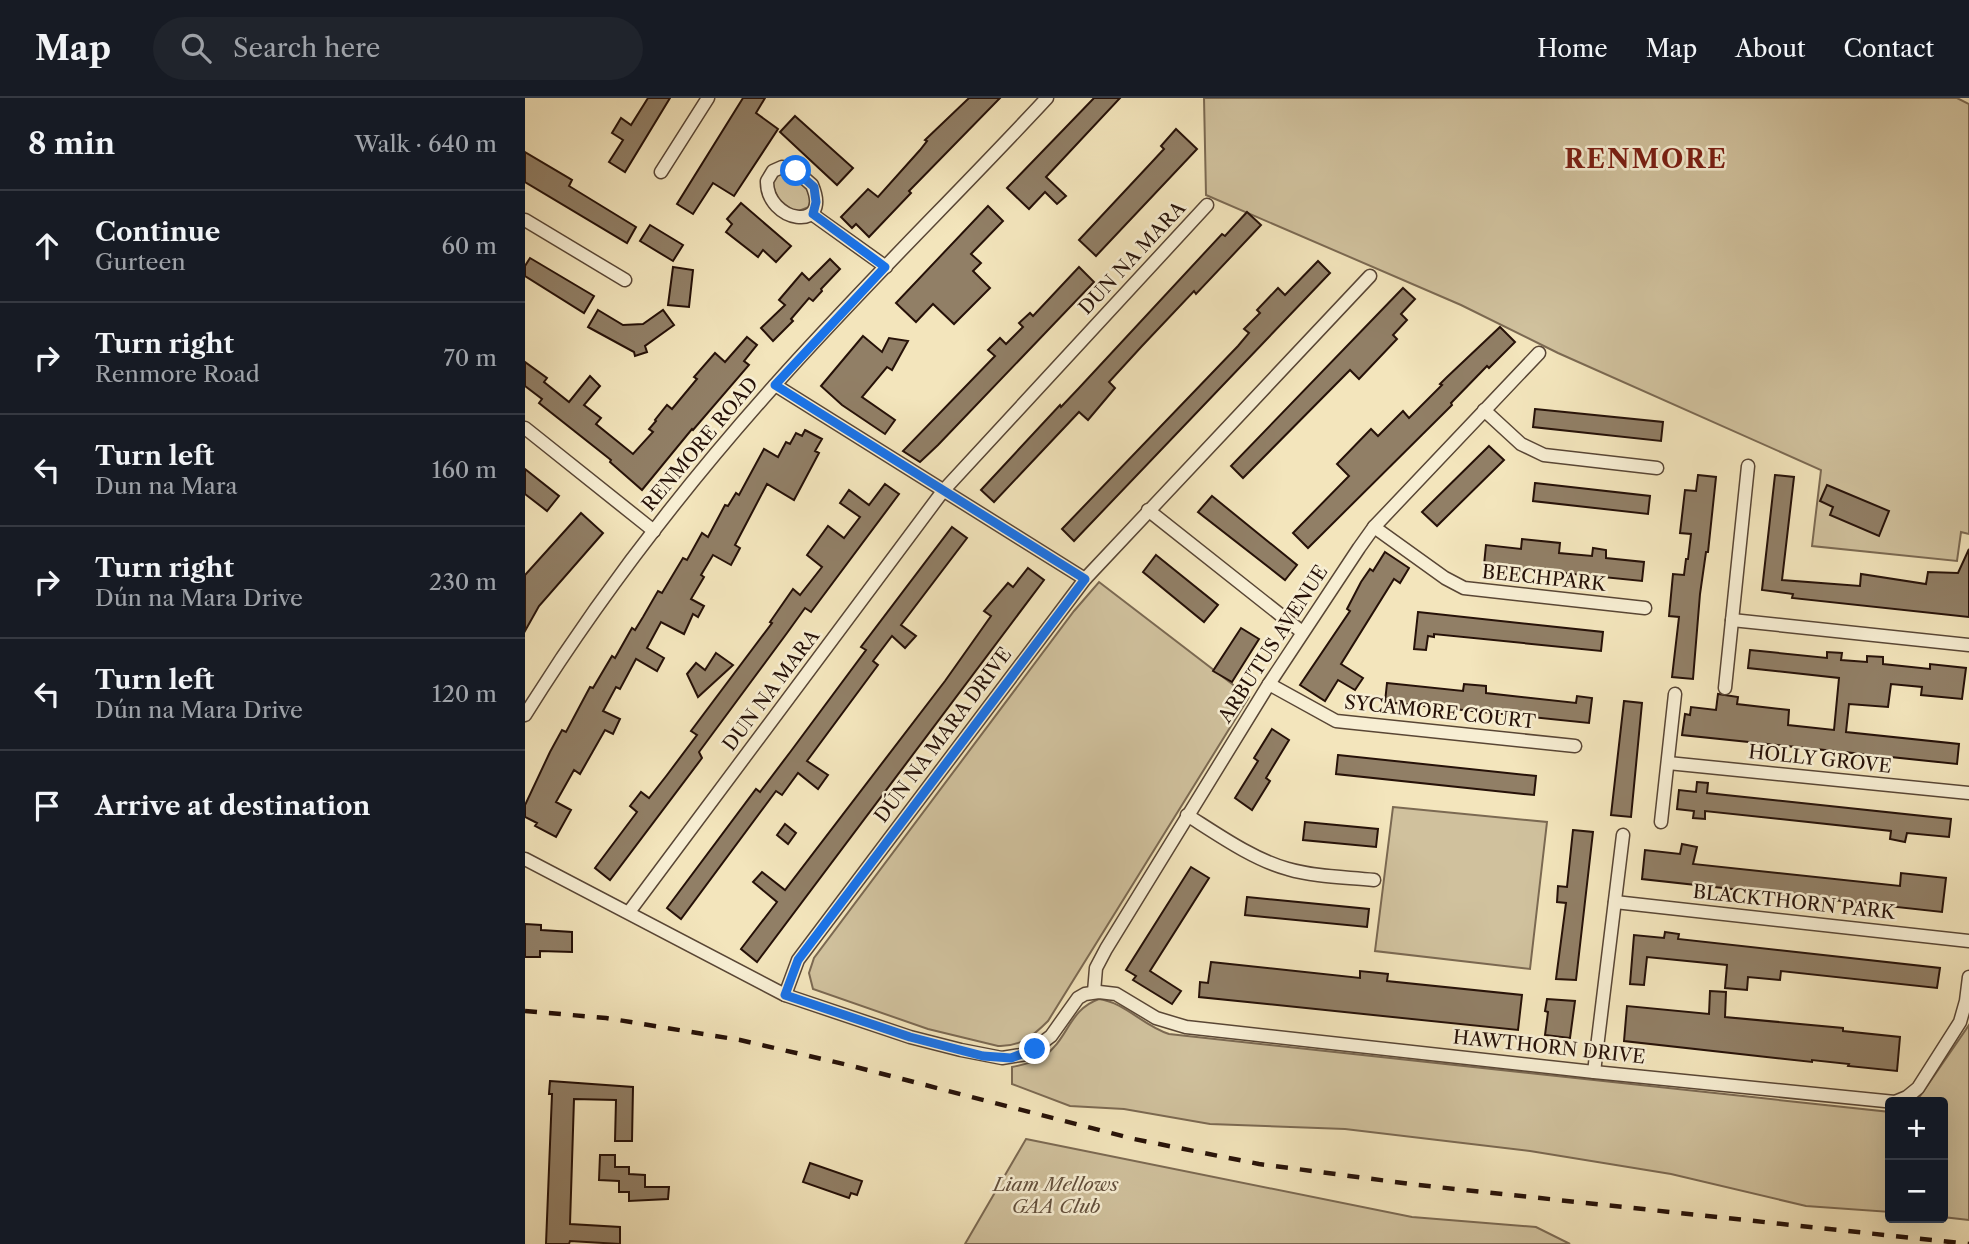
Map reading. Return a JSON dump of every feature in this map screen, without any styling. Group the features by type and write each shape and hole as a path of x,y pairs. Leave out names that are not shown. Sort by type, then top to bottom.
{"street":[{"path":"661,173 708,98"},
{"name":"RENMORE ROAD","path":"525,715 599,604 711,458 885,267 1047,98"},
{"path":"813,214 816,195 812,185 792,169 776,169 767,181 767,189 774,202 785,213 795,218 813,214 885,267"},
{"name":"DUN NA MARA","path":"629,912 943,491 1207,205"},
{"path":"525,220 625,280"},
{"name":"DÚN NA MARA DRIVE","path":"785,995 798,960 1085,579 1370,276"},
{"name":"ARBUTUS AVENUE","path":"1094,992 1096,968 1100,959 1269,684 1374,527 1539,353"},
{"path":"775,385 1085,579"},
{"path":"1484,410 1521,443 1544,455 1657,468"},
{"path":"525,428 654,531"},
{"path":"1725,688 1748,466"},
{"path":"1148,510 1302,632"},
{"name":"BEECHPARK","path":"1374,527 1445,578 1464,588 1645,608"},
{"path":"1732,620 1969,645"},
{"name":"SYCAMORE COURT","path":"1269,684 1336,721 1575,747"},
{"path":"1661,822 1675,694"},
{"name":"HOLLY GROVE","path":"1668,763 1969,793"},
{"path":"1187,815 1259,858 1280,867 1304,873 1374,880"},
{"path":"1594,1072 1623,835"},
{"path":"525,859 785,995 910,1037 983,1056 1006,1058 1027,1054 1040,1046 1059,1027 1076,1000 1094,992"},
{"name":"BLACKTHORN PARK","path":"1615,902 1969,941"},
{"name":"HAWTHORN DRIVE","path":"1094,992 1117,994 1156,1018 1187,1027 1895,1102 1907,1097 1917,1088 1943,1050 1962,1014 1969,978"}],"green space":[{"path":"1204,98 1957,98 1969,104 1969,534 1961,532 1957,561 1812,546 1821,470 1558,353 1461,305 1206,195"},
{"path":"785,173 796,178 808,190 809,207 796,212 779,199 772,180"},
{"path":"1099,582 1249,697 1048,1021 1026,1040 1013,1045 998,1046 928,1029 813,989 809,973 814,958 1074,611"},
{"path":"1393,807 1547,822 1530,969 1375,951"},
{"path":"1099,999 1109,1001 1169,1034 1885,1111 1885,1212 1806,1206 1671,1174 1530,1151 1345,1129 1210,1124 1124,1109 1070,1106 1012,1084 1012,1067 1032,1062 1052,1050 1075,1017"},
{"path":"1969,1025 1969,1220 1948,1218 1948,1097 1919,1097"},
{"name":"Liam Mellows GAA Club","path":"1026,1139 1412,1217 1536,1227 1570,1244 965,1244"}],"building":[{"path":"648,98 670,98 625,172 609,162 623,140 612,133 621,118 631,125"},
{"path":"743,98 765,98 756,113 778,129 734,196 713,183 693,214 677,204"},
{"path":"969,98 1000,98 909,191 911,193 869,237 856,224 852,228 841,217 868,189 878,197 920,150 927,141 925,140"},
{"path":"1094,98 1120,98 1046,177 1066,196 1057,204 1045,192 1029,209 1007,188"},
{"path":"795,116 853,168 837,185 780,132"},
{"path":"1176,129 1197,149 1096,256 1079,240 1164,149 1161,146"},
{"path":"525,152 572,180 569,186 636,227 627,243 525,182"},
{"path":"741,203 791,246 776,262 763,250 758,257 726,232 732,224 727,219"},
{"path":"988,206 1003,221 971,254 981,263 973,271 990,288 954,324 933,304 916,322 896,303"},
{"path":"1247,212 1261,225 1196,294 1194,291 1109,382 1115,388 1088,420 1079,412 994,502 981,490 1222,234 1225,236"},
{"path":"650,225 683,245 673,261 640,241"},
{"path":"530,258 594,296 584,313 525,276 525,266"},
{"path":"830,259 840,269 813,301 809,298 791,319 793,321 773,341 761,328 785,305 779,300 802,273 809,280"},
{"path":"1318,261 1330,273 1074,541 1062,529 1238,346 1249,333 1244,329 1260,313 1257,310 1278,288 1285,295"},
{"path":"673,267 693,270 689,307 668,305"},
{"path":"1079,267 1094,282 920,462 903,451 995,356 988,350 1000,338 1006,344 1023,327 1019,323 1030,313 1033,316"},
{"path":"1403,288 1415,299 1401,314 1407,320 1393,335 1397,339 1359,379 1350,370 1243,478 1231,466"},
{"path":"598,310 623,325 643,324 663,310 674,325 645,346 647,352 635,356 634,352 588,327"},
{"path":"1500,327 1515,342 1489,368 1487,366 1452,405 1308,548 1293,533 1349,476 1337,464 1371,429 1378,436 1403,411 1409,418 1442,385 1440,384"},
{"path":"863,336 882,352 889,338 908,341 892,370 887,367 862,397 895,420 885,434 842,405 821,386"},
{"path":"747,337 757,345 744,361 749,365 642,490 610,462 611,460 539,403 542,399 525,386 525,362 547,378 544,382 569,402 590,376 600,386 584,405 601,418 596,424 633,454 653,432 649,429 667,405 672,409 715,353 725,362"},
{"path":"1535,409 1663,422 1661,441 1533,427"},
{"path":"805,430 822,439 815,451 819,453 794,500 767,484 735,545 740,548 731,565 713,555 701,575 704,577 691,599 704,606 698,617 693,614 684,634 661,622 647,648 664,658 657,671 636,659 620,689 616,687 603,711 620,719 613,734 605,730 580,774 574,770 556,802 571,810 556,837 535,826 537,823 525,817 525,805 562,730 566,732 590,687 593,688 612,656 615,658 632,628 635,630 658,591 662,593 683,558 687,560 702,533 708,537 725,505 728,506 736,493 739,495 764,449 778,457 786,442 790,444 796,433 802,436"},
{"path":"1489,446 1504,460 1437,526 1422,512"},
{"path":"525,469 559,496 547,511 525,494"},
{"path":"1698,475 1716,477 1708,552 1700,594 1693,679 1672,677 1679,617 1669,616 1673,574 1684,575 1688,559 1691,534 1680,533 1685,490 1696,491"},
{"path":"1775,475 1794,477 1782,580 1860,586 1861,574 1926,584 1928,572 1958,573 1969,549 1969,617 1792,598 1793,594 1762,590"},
{"path":"1535,483 1650,496 1648,514 1533,501"},
{"path":"885,484 899,494 811,612 805,608 699,752 702,758 610,880 595,868 637,812 630,806 641,792 649,798 697,735 691,731 772,623 770,622 793,589 800,595 822,567 807,555 828,526 844,538 860,517 840,503 849,490 869,505"},
{"path":"1827,485 1889,511 1879,536 1830,515 1833,507 1820,501"},
{"path":"1212,496 1297,565 1285,580 1198,512"},
{"path":"581,513 603,533 539,606 525,631 525,575"},
{"path":"952,527 967,538 901,625 916,636 905,648 892,636 873,661 878,665 807,761 828,775 818,789 798,773 782,795 776,791 681,919 667,908 756,789 760,792 791,751 866,650 861,647"},
{"path":"1522,539 1560,543 1559,553 1592,556 1593,548 1606,550 1606,558 1644,562 1642,581 1484,565 1486,545 1521,549"},
{"path":"1385,552 1409,568 1400,583 1394,579 1341,664 1363,678 1355,690 1338,680 1325,701 1300,685 1350,611 1347,609 1361,582 1370,569 1373,571"},
{"path":"1156,555 1218,605 1204,622 1143,572"},
{"path":"1028,568 1044,580 757,962 741,949 777,902 753,882 762,872 785,890 945,681 991,616 984,611 1008,583 1013,587"},
{"path":"1418,612 1603,632 1601,651 1434,634 1434,637 1428,636 1426,650 1414,649"},
{"path":"1241,628 1259,639 1232,682 1213,671"},
{"path":"1750,650 1827,658 1827,652 1842,653 1841,660 1867,662 1867,656 1883,657 1883,664 1930,669 1930,664 1966,668 1962,699 1921,695 1922,687 1891,684 1888,707 1849,704 1846,732 1959,744 1957,764 1682,735 1685,714 1690,715 1691,707 1716,710 1718,694 1738,697 1737,704 1789,710 1788,725 1834,730 1839,678 1748,668"},
{"path":"716,653 733,665 698,697 687,674 696,663 705,670"},
{"path":"1387,683 1463,691 1464,684 1486,686 1486,693 1576,703 1577,696 1592,698 1589,723 1385,702"},
{"path":"1624,701 1642,703 1631,817 1611,815"},
{"path":"1272,729 1289,740 1266,778 1270,781 1252,810 1235,798 1258,761 1254,758"},
{"path":"1338,755 1536,776 1534,795 1336,774"},
{"path":"1697,782 1708,783 1707,793 1951,819 1949,837 1907,833 1905,842 1890,839 1891,831 1705,811 1705,819 1693,818 1694,811 1677,809 1679,790 1696,792"},
{"path":"1305,822 1378,829 1376,847 1303,840"},
{"path":"785,824 796,833 788,844 777,835"},
{"path":"1573,830 1593,832 1576,980 1556,979 1566,903 1557,902 1558,886 1567,887"},
{"path":"1682,844 1697,847 1693,864 1900,886 1901,873 1946,878 1942,912 1642,879 1645,850 1680,854"},
{"path":"1191,867 1209,878 1150,971 1181,991 1172,1004 1133,980 1136,976 1126,970"},
{"path":"1247,897 1369,909 1367,927 1245,915"},
{"path":"525,924 541,925 541,930 572,932 572,952 540,951 540,957 525,957"},
{"path":"1665,932 1679,934 1678,939 1940,968 1937,988 1781,971 1780,980 1748,977 1747,990 1725,988 1727,965 1647,957 1644,985 1630,984 1634,935 1664,938"},
{"path":"1211,962 1360,978 1360,971 1388,974 1387,981 1522,995 1518,1030 1199,997 1200,982 1208,983"},
{"path":"1710,991 1726,992 1725,1017 1843,1028 1843,1031 1900,1037 1897,1071 1624,1041 1627,1006 1709,1014"},
{"path":"1547,999 1575,1001 1570,1038 1545,1035"},
{"path":"550,1081 633,1087 632,1141 615,1141 616,1100 574,1099 570,1224 620,1227 620,1244 570,1241 569,1244 546,1244 552,1094 549,1094"},
{"path":"600,1155 615,1155 615,1167 629,1167 629,1174 645,1175 645,1187 669,1187 668,1199 629,1201 629,1192 619,1192 619,1181 599,1180"},
{"path":"810,1163 862,1181 857,1195 851,1193 849,1198 803,1182"}],"railway":[{"path":"525,1011 606,1018 740,1040 1134,1139 1259,1164 1418,1185 1969,1244"}],"district":[{"name":"RENMORE","path":"1646,159"}],"route":[{"path":"796,171 814,187 816,202 813,214 885,267 775,385 1085,579 798,960 785,995 910,1037 983,1056 1011,1058 1035,1049"}]}
